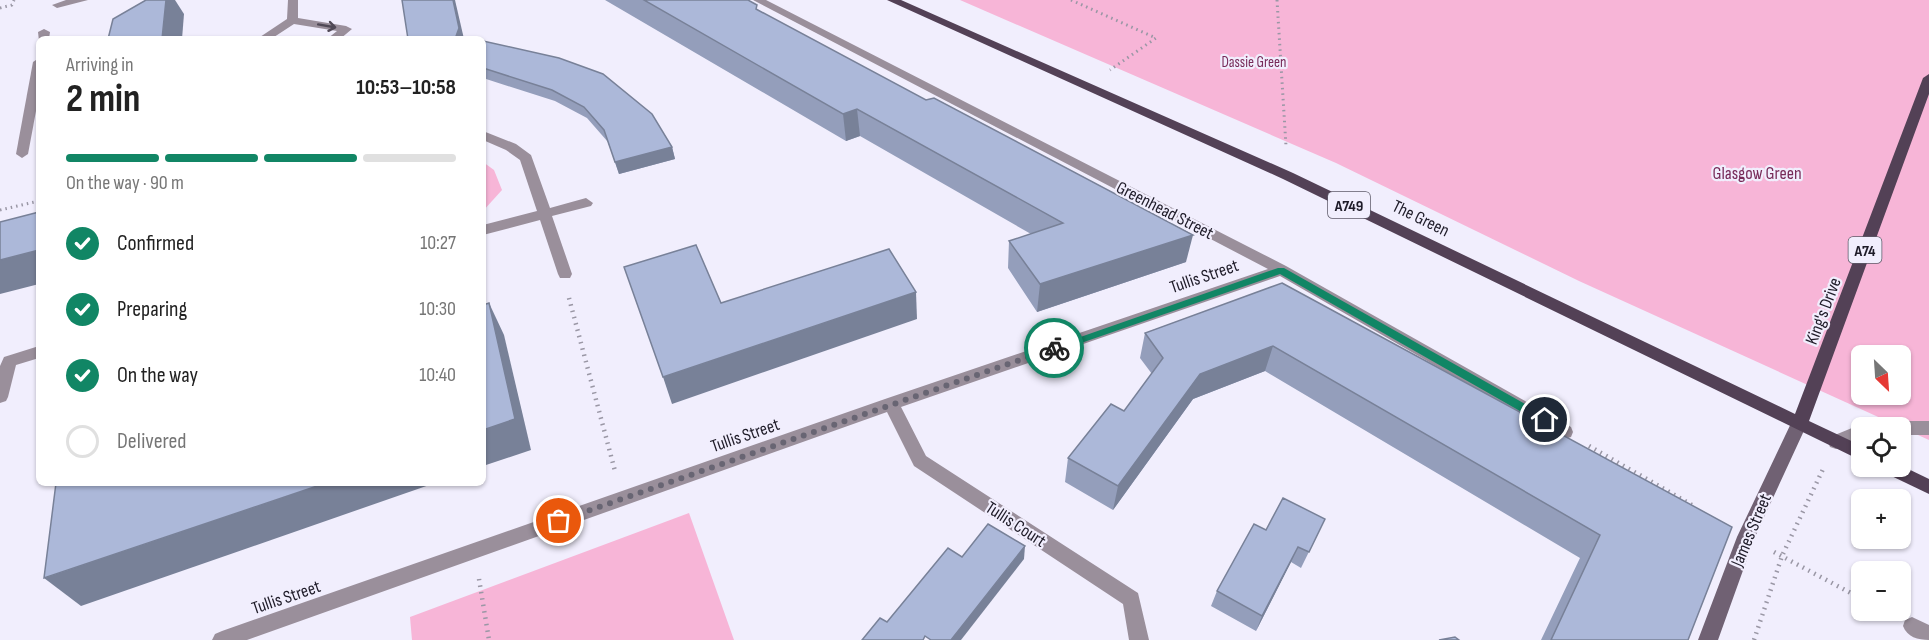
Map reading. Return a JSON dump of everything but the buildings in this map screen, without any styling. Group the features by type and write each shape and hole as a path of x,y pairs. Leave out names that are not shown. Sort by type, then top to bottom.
{"main road":[{"name":"The Green","path":"892,0 1088,85 1287,176 1851,448"},
{"name":"King's Drive","path":"1800,422 1929,78"},
{"path":"1909,477 1929,487"}],"street":[{"path":"57,5 83,0"},
{"path":"292,20 293,0"},
{"name":"Greenhead Street","path":"758,0 1281,270 1565,432"},
{"path":"268,36 292,20 346,29 337,36"},
{"path":"22,154 36,100"},
{"path":"486,136 511,147 526,158 564,274"},
{"path":"486,229 586,203"},
{"name":"Tullis Street","path":"222,640 891,404 1281,270"},
{"path":"0,397 4,362 36,353"},
{"name":"Tullis Court","path":"891,404 920,461 1131,599 1139,640"},
{"name":"James Street","path":"1708,640 1746,537 1800,422"},
{"path":"1911,428 1929,428"},
{"path":"1836,441 1851,435"}],"path":[{"path":"0,8 12,5 14,0"},
{"path":"1071,0 1094,8 1113,20 1156,38 1088,85"},
{"path":"1277,0 1287,176"},
{"path":"0,210 36,202"},
{"path":"564,274 570,308 623,499"},
{"path":"1565,432 1696,507"},
{"path":"1754,640 1782,556 1836,441"},
{"path":"1746,537 1851,593"},
{"path":"474,551 489,640"}],"green space":[{"name":"Glasgow Green","path":"960,0 1929,0 1929,440 1911,432 1911,417 1878,417 1852,405 1911,405 1911,345 1851,345 1851,405 1579,281 1336,163"},
{"path":"486,164 494,170 502,190 486,208"},
{"path":"689,513 734,640 412,640 410,617"}],"way so far":[{"path":"559,521 1054,348"}],"route":[{"path":"1054,348 1281,270 1545,420"}],"park label":[{"name":"Dassie Green","path":"1254,62"}]}
